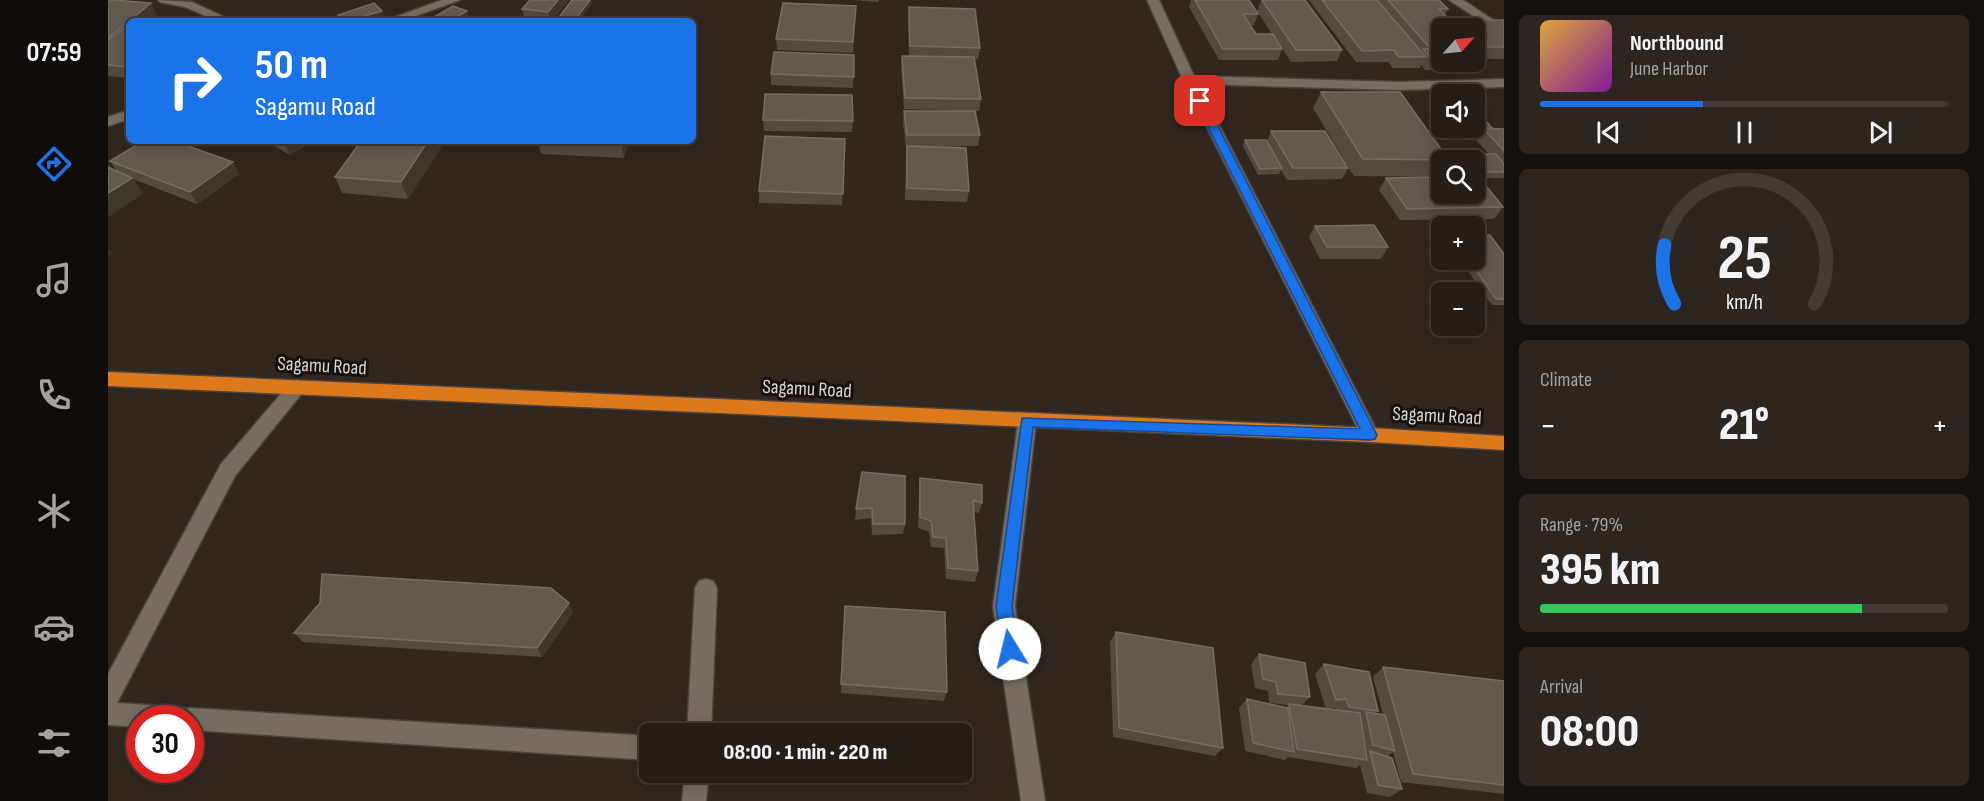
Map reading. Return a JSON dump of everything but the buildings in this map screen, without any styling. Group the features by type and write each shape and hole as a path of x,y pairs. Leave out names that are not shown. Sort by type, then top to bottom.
{"highway":[{"name":"Sagamu Road","path":"108,379 1027,422 1370,435 1504,443"}],"street":[{"path":"164,0 188,3 220,18"},
{"path":"399,18 454,0"},
{"path":"1154,0 1190,80 1370,435"},
{"path":"1455,0 1504,32"},
{"path":"1190,80 1400,86 1504,83"},
{"path":"108,122 126,115"},
{"path":"108,697 228,470 297,387"},
{"path":"1027,422 1004,606 1033,801"},
{"path":"700,723 706,588"},
{"path":"108,714 126,715"},
{"path":"204,720 639,747"},
{"path":"694,801 695,783"}],"route":[{"path":"1010,649 1004,606 1027,422 1370,435 1200,101"}]}
